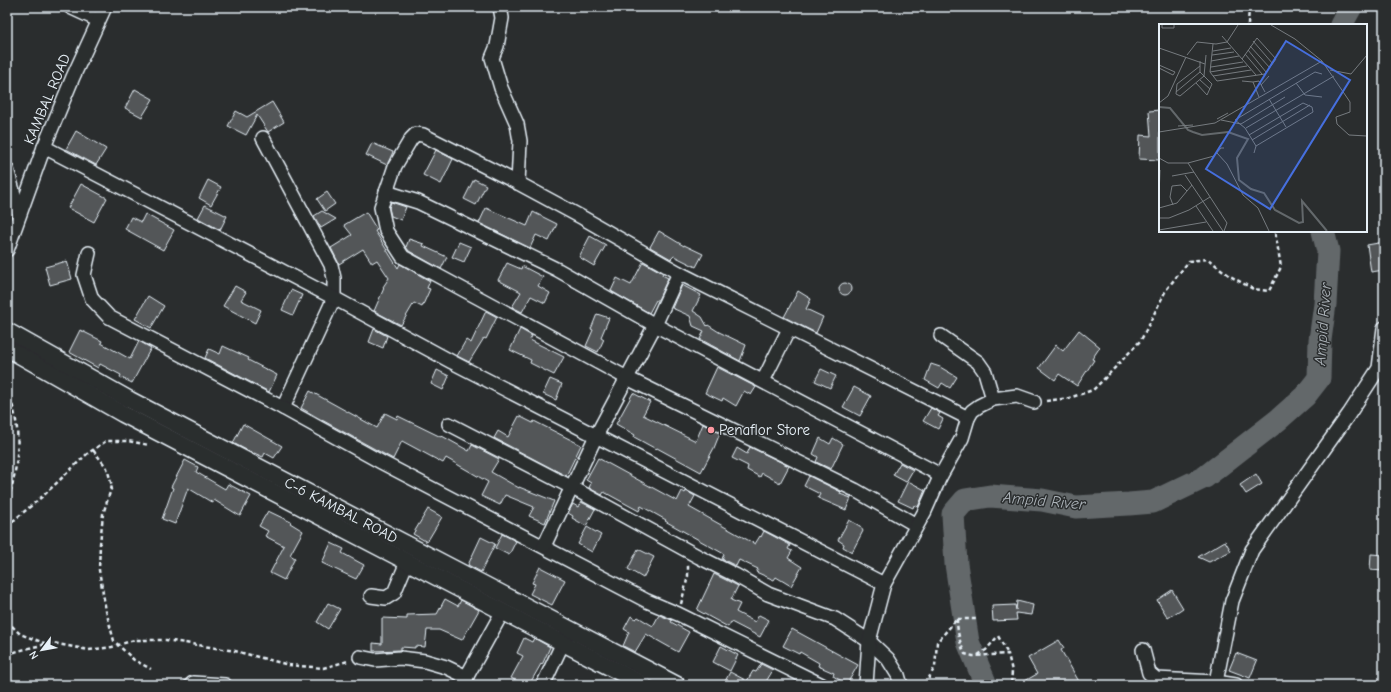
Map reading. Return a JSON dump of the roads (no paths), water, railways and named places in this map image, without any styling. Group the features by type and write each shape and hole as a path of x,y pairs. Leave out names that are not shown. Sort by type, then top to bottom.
{"main road":[{"name":"C-6 KAMBAL ROAD","path":"7,331 130,400 566,636 644,685"},
{"name":"C-6 KAMBAL ROAD","path":"7,348 123,414 503,611 566,636 677,685"}],"street":[{"path":"70,7 98,20"},
{"name":"KAMBAL ROAD","path":"7,250 19,213 44,147 98,20 105,7"},
{"path":"500,7 502,18 497,46 492,58 501,88 517,124 520,141 518,183"},
{"path":"916,525 855,490 627,378 403,257 386,231 381,207 395,166 411,139 416,134 423,134 583,218 679,273 968,418"},
{"path":"263,138 331,265 334,278 334,298 283,408"},
{"path":"44,147 334,298 452,362 884,584"},
{"path":"7,169 19,213"},
{"path":"386,192 418,202 558,270 655,325 933,471 940,477"},
{"path":"89,253 84,275 92,299 109,317 283,408 381,462 647,601 678,614 804,681 822,685"},
{"path":"544,546 596,436 655,325 679,273"},
{"path":"1216,682 1232,601 1252,550 1349,414 1379,368 1384,328"},
{"path":"762,382 789,329"},
{"path":"941,336 978,362 985,372 993,399"},
{"path":"866,685 869,641 884,584 925,511 940,477 962,438 968,418 972,411 993,399 1017,396 1034,402"},
{"path":"449,424 571,487 768,594 835,620 869,641 888,659 898,675 901,685"},
{"path":"371,596 386,598 394,593 407,562"},
{"path":"360,657 375,660 400,658 425,660 446,667 465,681 503,611"},
{"path":"546,684 566,636"},
{"path":"1144,650 1149,673 1156,679 1216,682 1236,685"},
{"path":"192,685 193,683 199,683 225,685"}],"waterway":[{"name":"Ampid River","path":"1342,24 1351,7"},
{"name":"Ampid River","path":"986,685 968,642 956,564 953,514 965,500 990,496 1042,500 1076,507 1153,502 1205,477 1278,420 1305,396 1319,378 1320,340 1325,304 1328,251 1323,232"}],"place":[{"name":"Penaflor Store","path":"711,430"}]}
